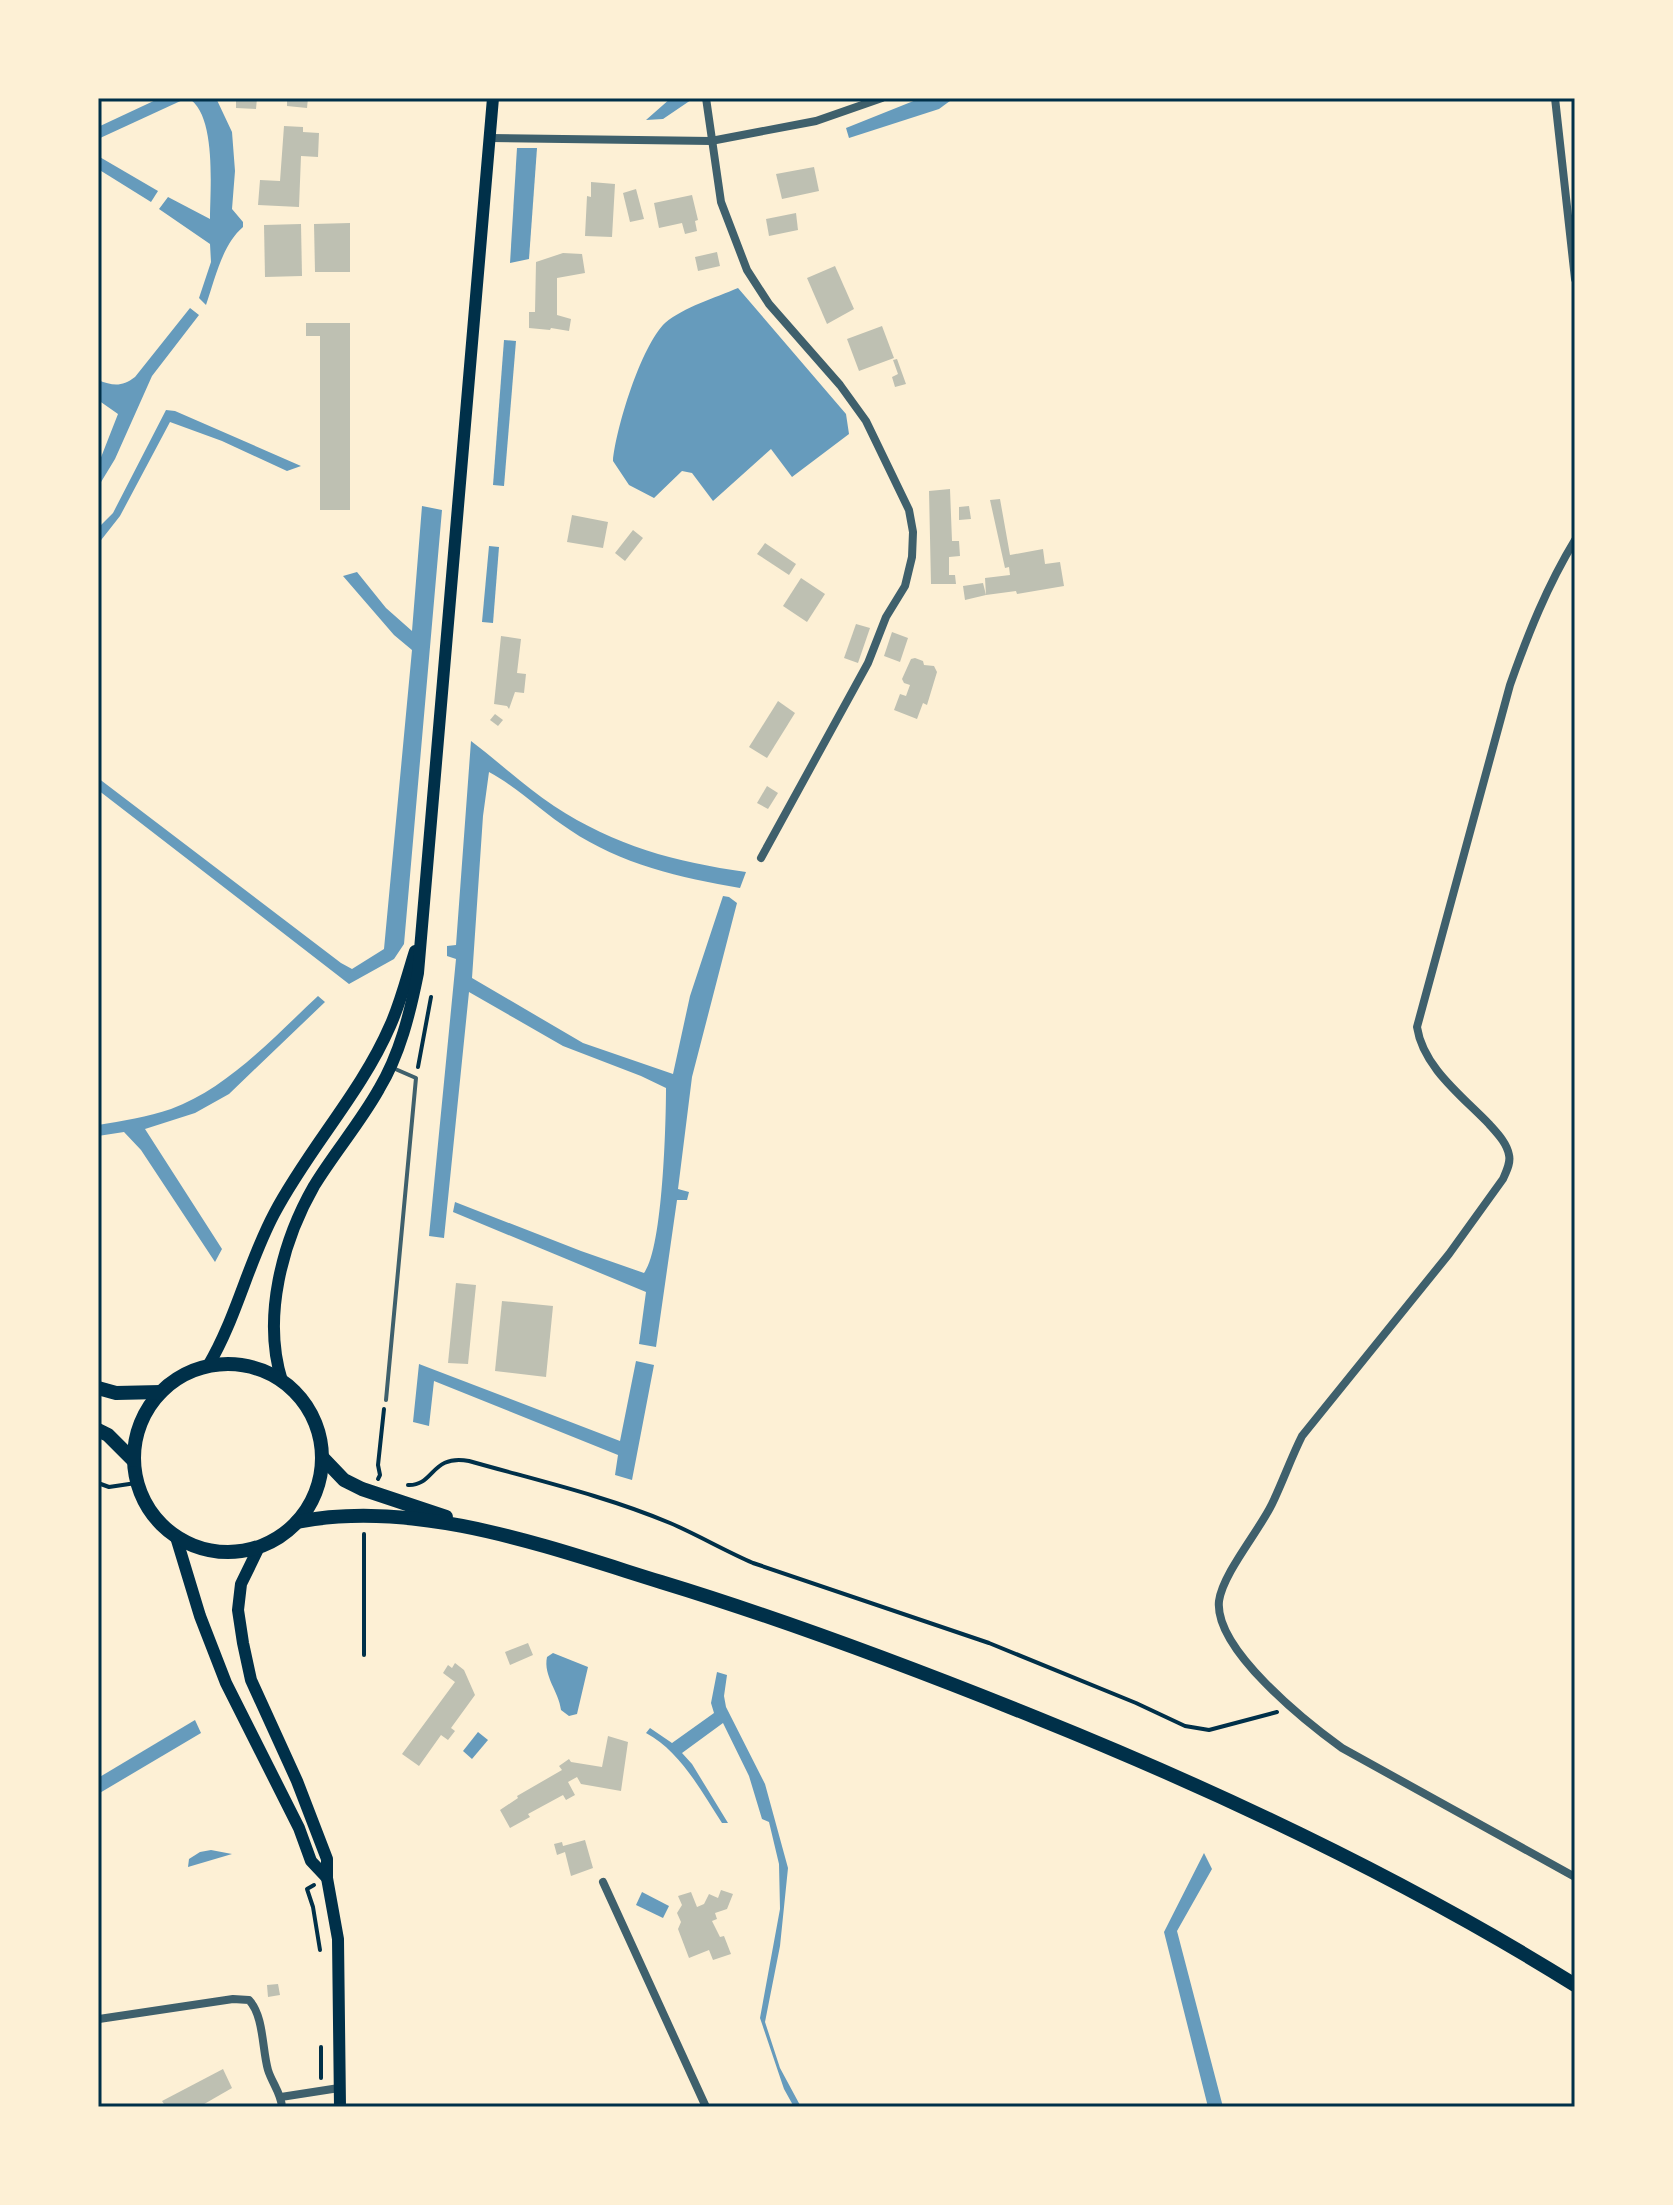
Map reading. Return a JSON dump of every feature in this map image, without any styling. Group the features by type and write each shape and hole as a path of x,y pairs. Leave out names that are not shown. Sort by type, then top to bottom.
{"main road":[{"path":"282,1381 276,1362 273,1328 279,1283 293,1231 314,1186 380,1088 409,1018 418,973 493,98"},
{"path":"208,1366 228,1329 239,1292 266,1230 296,1173 345,1105 390,1027 423,929"},
{"path":"233,1364 259,1369 282,1381 311,1414 319,1435 322,1457 319,1481 311,1503 297,1522 280,1537 259,1547 238,1552 216,1552 195,1547 176,1537 151,1513 136,1483 133,1460 136,1435 145,1412 161,1392 182,1375 208,1366 233,1364"},
{"path":"98,1388 116,1393 161,1392"},
{"path":"98,1430 108,1435 133,1460"},
{"path":"322,1457 344,1480 372,1492 476,1529 734,1604 877,1654 1139,1759 1281,1825 1406,1890 1575,1985"},
{"path":"297,1522 327,1516 400,1516 476,1529"},
{"path":"176,1537 200,1616 226,1683 299,1828 311,1861 327,1878"},
{"path":"259,1547 241,1584 238,1610 251,1680 297,1781 327,1859 327,1878 338,1939 340,2107"}],"street":[{"path":"706,98 721,202 747,270 769,304 840,385 866,421 909,510 913,532 912,557 905,586 886,617 868,663 761,858"},
{"path":"489,138 711,141 816,121 882,98"},
{"path":"1555,98 1575,279"},
{"path":"1575,540 1554,576 1529,631 1510,685 1417,1027 1419,1039 1431,1062 1498,1134 1510,1157 1508,1167 1503,1179 1449,1254 1302,1436 1272,1503 1227,1579 1219,1601 1229,1640 1291,1709 1342,1748 1575,1877"},
{"path":"603,1882 706,2107"},
{"path":"99,2019 233,1999 249,2000 256,2010 271,2080 282,2102 339,2088"}],"lane":[{"path":"386,1400 416,1078 390,1067"}],"path":[{"path":"372,1492 383,1477 378,1465 386,1400"},
{"path":"396,1483 417,1485 437,1465 459,1459 618,1504 669,1523 753,1563 989,1643 1185,1726 1209,1730 1291,1709"},
{"path":"98,1483 109,1487 136,1483"},
{"path":"364,1655 366,1515"},
{"path":"321,1953 307,1889 327,1878"},
{"path":"321,2044 322,2090"}],"water":[{"path":"160,98 187,98 98,139 98,127"},
{"path":"188,98 216,98 232,132 235,171 232,209 243,222 243,227 224,253 206,305 199,298 211,262 210,244 159,209 168,197 210,219 208,136 204,120"},
{"path":"671,98 698,100 691,100 663,119 646,120"},
{"path":"921,98 954,98 939,109 849,138 846,128"},
{"path":"517,148 537,148 529,259 510,263"},
{"path":"98,156 158,191 151,202 98,169"},
{"path":"738,288 846,414 849,434 792,477 771,449 713,501 692,473 682,471 654,498 629,485 613,461 624,409 639,368 665,323 690,308"},
{"path":"190,308 199,315 152,376 115,459 98,487 98,465 118,414 98,400 98,380 117,384 135,377"},
{"path":"504,340 516,341 504,486 493,485"},
{"path":"166,410 175,411 301,466 287,471 222,441 170,422 120,516 98,544 98,528 113,513"},
{"path":"422,506 442,510 404,944 394,959 349,984 98,790 98,778 341,963 352,969 384,949 412,650 394,635 343,576 357,572 386,608 412,631"},
{"path":"489,546 499,547 493,623 482,622"},
{"path":"471,741 543,799 600,832 670,857 746,872 740,888 696,880 630,861 589,842 489,772 472,978 583,1043 673,1074 690,996 723,896 737,903 692,1077 678,1189 689,1192 687,1200 677,1200 656,1347 639,1344 646,1292 453,1212 455,1202 644,1273 650,1260 659,1213 666,1088 563,1046 469,992 444,1238 429,1236 456,959 447,956 447,946 456,945"},
{"path":"318,996 325,1002 229,1094 195,1113 145,1129 222,1249 215,1262 141,1150 124,1132 98,1136 98,1125 144,1117 192,1100 231,1075"},
{"path":"636,1361 654,1365 632,1480 615,1475 618,1455 434,1381 429,1426 413,1422 419,1364 620,1441"},
{"path":"553,1653 588,1667 577,1714 569,1716 561,1710 546,1664 547,1657"},
{"path":"717,1672 727,1675 726,1707 765,1784 788,1868 780,1946 765,2022 780,2068 801,2107 794,2107 784,2089 760,2018 780,1909 779,1864 769,1822 762,1819 749,1776 723,1723 682,1753 728,1823 722,1823 680,1761 646,1733 650,1728 672,1743 714,1713 711,1703"},
{"path":"195,1720 201,1733 98,1794 98,1778"},
{"path":"478,1732 488,1740 472,1759 463,1751"},
{"path":"211,1850 232,1854 188,1867 189,1859"},
{"path":"1204,1853 1212,1869 1177,1931 1223,2107 1208,2107 1164,1932"},
{"path":"642,1892 669,1906 663,1918 636,1905"}],"building":[{"path":"236,98 257,98 256,109 236,108"},
{"path":"287,98 308,98 307,108 287,106"},
{"path":"284,126 303,127 303,132 319,133 318,157 301,156 299,207 258,205 260,180 280,181"},
{"path":"814,167 819,191 782,199 776,174"},
{"path":"591,182 615,184 612,237 585,236 587,196 591,197"},
{"path":"636,189 644,219 630,222 623,193"},
{"path":"692,195 698,220 695,221 697,231 685,234 682,223 659,228 654,203"},
{"path":"796,213 798,230 769,236 766,219"},
{"path":"350,223 350,272 315,272 314,224"},
{"path":"301,224 302,276 265,277 264,225"},
{"path":"717,252 720,266 698,271 695,257"},
{"path":"563,253 582,254 585,273 557,278 557,315 571,319 569,331 529,328 529,312 535,312 536,262"},
{"path":"835,266 854,309 827,324 807,278"},
{"path":"306,323 350,323 350,510 320,510 320,336 306,336"},
{"path":"882,326 894,358 859,371 847,339"},
{"path":"897,359 906,384 895,387 892,377 898,374 893,360"},
{"path":"950,489 952,541 959,541 960,556 949,557 949,575 955,575 956,584 931,584 929,491"},
{"path":"1000,499 1010,555 1043,549 1045,564 1060,562 1064,586 1017,594 1016,591 986,595 985,578 1010,575 1009,567 1005,568 990,500"},
{"path":"969,506 971,519 959,520 959,507"},
{"path":"572,515 608,522 603,548 567,542"},
{"path":"633,530 643,538 625,561 615,553"},
{"path":"765,543 796,564 789,575 757,554"},
{"path":"801,578 825,594 807,622 783,606"},
{"path":"983,583 986,595 965,600 963,586"},
{"path":"856,624 870,628 858,663 844,658"},
{"path":"892,632 908,638 900,662 884,656"},
{"path":"501,636 521,639 517,673 526,674 524,693 515,692 509,709 494,704"},
{"path":"911,659 923,661 924,665 934,666 937,672 927,705 923,703 917,719 894,710 900,694 906,696 910,685 902,679"},
{"path":"778,701 795,713 767,758 749,747"},
{"path":"495,714 503,720 498,726 490,720"},
{"path":"767,786 778,793 768,809 757,803"},
{"path":"456,1283 476,1285 468,1364 448,1363"},
{"path":"502,1301 553,1306 546,1377 495,1371"},
{"path":"528,1643 533,1655 510,1665 505,1652"},
{"path":"455,1663 464,1670 475,1695 451,1728 455,1731 448,1740 441,1735 419,1766 402,1754 455,1682 443,1673 448,1665 452,1668"},
{"path":"608,1736 628,1742 621,1791 581,1784 577,1777 568,1782 575,1795 566,1800 563,1795 510,1828 500,1810 517,1796 562,1770 559,1766 569,1759 571,1762 602,1767"},
{"path":"585,1840 593,1868 571,1876 565,1852 557,1855 554,1844 562,1842 563,1846"},
{"path":"721,1890 733,1894 727,1909 715,1913 717,1919 712,1921 720,1937 724,1936 731,1954 713,1960 709,1950 689,1958 678,1929 681,1922 677,1913 682,1905 678,1896 691,1892 697,1907 704,1904 709,1894 718,1898"},
{"path":"278,1984 280,1995 268,1997 267,1985"},
{"path":"223,2069 232,2088 199,2107 166,2107 162,2101"}]}
